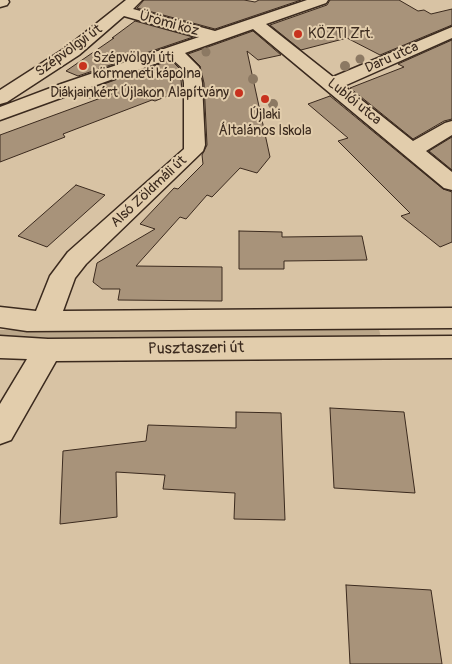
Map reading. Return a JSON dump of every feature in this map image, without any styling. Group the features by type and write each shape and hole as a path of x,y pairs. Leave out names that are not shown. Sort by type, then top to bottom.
{"street":[{"name":"Szépvölgyi út","path":"0,98 73,51 135,0"},
{"path":"0,114 63,89 321,0"},
{"name":"Ürömi köz","path":"122,11 215,36"},
{"name":"Lublói utca","path":"254,22 452,183"},
{"name":"Daru utca","path":"332,84 452,32"},
{"name":"Alsó Zöldmáli út","path":"47,320 63,276 77,258 192,151 196,145 193,83 190,67 174,51"},
{"path":"19,87 33,91 63,89"},
{"path":"413,150 452,127"},
{"name":"Pusztaszeri út","path":"0,317 27,321 452,318"},
{"path":"386,318 393,347"},
{"name":"Pusztaszeri út","path":"0,347 48,350 452,347"},
{"path":"0,431 48,350"}],"shaded area":[{"path":"379,329 382,342 0,341 0,330"}],"building":[{"path":"144,0 244,0 255,2 259,0 301,0 215,29 137,8"},
{"path":"330,0 399,0 418,11 424,10 431,14 452,9 452,25 380,55 347,38 301,50 270,25 327,5"},
{"path":"135,21 193,37 78,76 66,71 114,38 112,38"},
{"path":"253,31 281,55 258,60 247,51 270,157 257,173 240,168 212,197 207,195 186,219 180,217 136,266 222,267 222,301 118,300 120,289 102,289 93,282 97,263 155,229 140,224 174,188 178,189 203,164 202,155 207,145 204,83 200,66 188,54"},
{"path":"452,40 452,119 444,121 413,139 350,88 404,67 398,64"},
{"path":"171,60 180,69 182,90 63,134 65,137 0,162 0,135 117,92 101,85"},
{"path":"330,96 443,189 452,192 452,242 440,247 401,216 410,213 338,141 348,138 308,104"},
{"path":"452,137 452,170 429,151"},
{"path":"76,185 105,195 47,247 18,236"},
{"path":"239,231 282,232 282,237 362,236 367,260 284,261 284,269 239,269"},
{"path":"330,408 404,412 415,493 334,488"},
{"path":"236,412 281,413 285,520 234,519 235,493 163,489 165,475 116,472 117,517 60,524 63,451 146,441 148,425 236,428"},
{"path":"346,585 431,590 442,664 350,664"}],"place":[{"name":"KÖZTI Zrt.","path":"298,34"},
{"name":"Szépvölgyi úti körmeneti kápolna","path":"83,66"},
{"name":"Diákjainkért Újlakon Alapítvány","path":"239,93"},
{"name":"Újlaki Általános Iskola","path":"265,99"}]}
